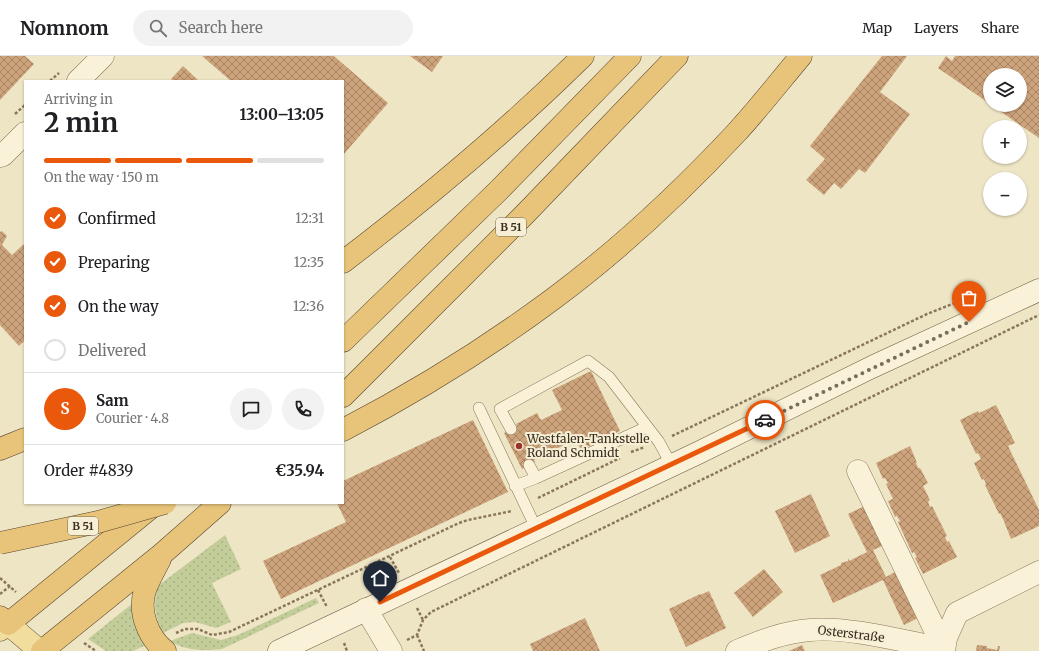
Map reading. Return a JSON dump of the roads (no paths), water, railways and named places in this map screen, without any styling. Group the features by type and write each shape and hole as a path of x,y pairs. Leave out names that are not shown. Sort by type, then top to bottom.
{"highway":[{"path":"344,261 397,221 481,151 583,56"},
{"path":"344,339 499,190 630,56"},
{"name":"B 51","path":"344,395 526,213 677,56"},
{"path":"344,429 392,404 459,363 554,299 631,235 737,131 802,56"},
{"path":"0,448 24,439"},
{"name":"B 51","path":"3,624 156,504"},
{"name":"B 51","path":"0,543 98,522 161,504"},
{"path":"41,651 162,554 219,504"},
{"path":"160,647 144,618 145,591 162,554"}],"main road":[{"path":"79,80 94,59"},
{"path":"0,156 3,155 24,134"},
{"path":"279,651 536,528 672,466 872,367 1039,290"},
{"path":"858,471 944,646"},
{"path":"944,646 957,613 1039,572"},
{"path":"366,609 390,649"},
{"path":"3,624 41,651"},
{"name":"Osterstraße","path":"737,651 773,636 811,630 849,632 944,646"}],"lane":[{"path":"511,429 500,409 588,361 609,377 659,442 672,466"},
{"path":"479,408 536,528"},
{"path":"515,486 536,478 647,427"},
{"path":"529,465 536,478"}],"place":[{"name":"Westfalen-Tankstelle Roland Schmidt","path":"519,446"}]}
